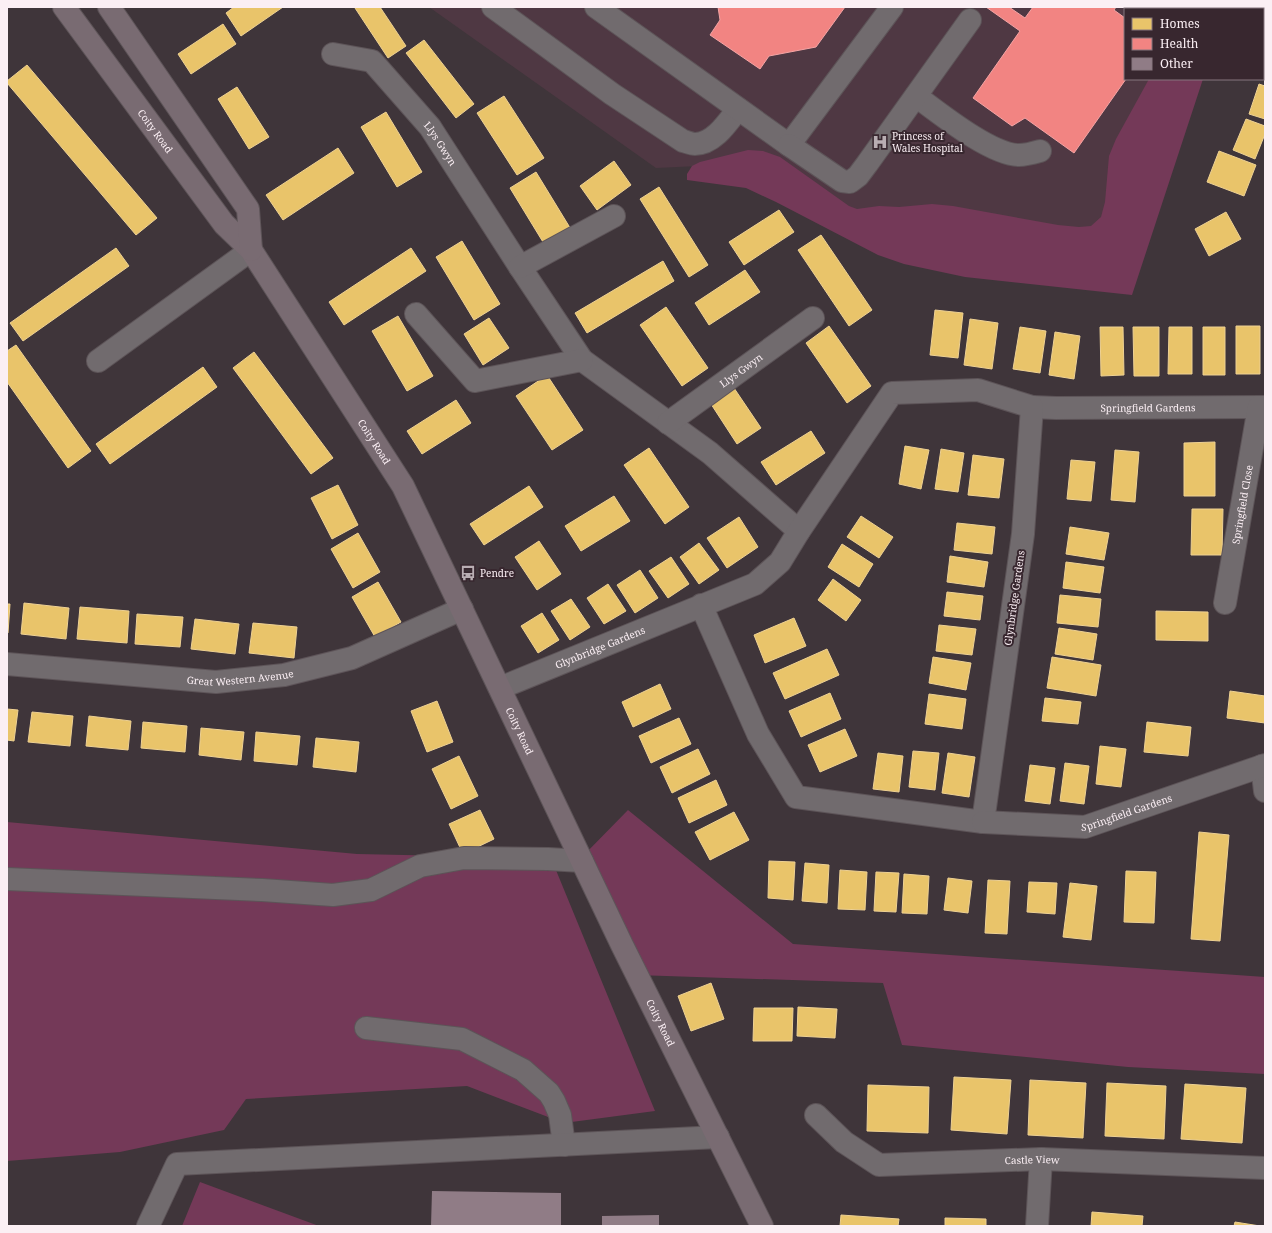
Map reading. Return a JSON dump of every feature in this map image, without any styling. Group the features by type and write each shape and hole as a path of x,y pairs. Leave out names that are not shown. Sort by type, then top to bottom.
{"main road":[{"name":"Coity Road","path":"64,7 94,45 224,224 252,250 403,486 622,945 762,1226"},
{"name":"Coity Road","path":"109,7 248,210 252,250"}],"street":[{"path":"494,7 612,94 683,142 695,144 704,143 722,130 738,109"},
{"path":"596,7 738,109 842,181 850,182 858,176 970,20"},
{"path":"789,144 892,7"},
{"name":"Llys Gwyn","path":"333,54 372,61 430,127 582,360 710,453 799,531"},
{"path":"916,96 972,136 997,150 1019,155 1040,151"},
{"path":"520,267 614,216"},
{"path":"98,361 252,250"},
{"path":"416,314 475,381 582,360"},
{"name":"Llys Gwyn","path":"668,423 813,318"},
{"name":"Glynbridge Gardens","path":"500,688 755,584 780,562 799,531 892,393 978,390 1032,407 1023,534 983,822"},
{"name":"Springfield Gardens","path":"1032,407 1262,407"},
{"name":"Springfield Close","path":"1225,602 1262,407"},
{"path":"701,606 758,734 796,798 983,822"},
{"name":"Great Western Avenue","path":"7,664 216,682 284,675 352,658 462,608"},
{"path":"1264,765 1265,791"},
{"name":"Springfield Gardens","path":"983,822 1085,827 1264,765"},
{"path":"7,879 262,890 333,895 371,890 420,866 464,858 582,861"},
{"path":"366,1028 462,1040 523,1070 549,1094 554,1101 560,1115 564,1145"},
{"name":"Castle View","path":"816,1116 844,1142 878,1165 1042,1159 1265,1168"},
{"path":"148,1226 177,1164 718,1137"},
{"path":"1037,1226 1042,1159"}],"shaded area":[{"name":"Princess of Wales Hospital","path":"429,7 1188,7 1124,8 1124,80 1163,80 1104,246 870,226 762,163 656,168"},
{"path":"1185,7 1229,7 1228,8"},
{"path":"1148,80 1203,80 1132,295 965,277 904,264 878,255 746,188 687,180 687,174 692,166 700,162 748,150 763,151 780,157 849,206 857,209 879,206 899,207 932,204 953,206 1058,225 1079,227 1091,226 1101,217 1105,202 1109,156 1116,139"},
{"path":"628,810 793,944 1265,977 1265,1074 1128,1067 902,1045 883,983 636,975 581,858"},
{"path":"7,822 357,854 551,858 655,1111 564,1123 467,1086 246,1099 224,1130 120,1152 7,1161"},
{"path":"200,1182 319,1226 182,1226"}],"building: Homes":[{"path":"234,7 283,7 241,36 226,13"},
{"path":"380,7 406,46 388,58 355,8"},
{"path":"223,24 236,44 191,74 178,54"},
{"path":"424,40 474,104 456,118 406,53"},
{"path":"27,65 157,218 136,235 7,83 7,81"},
{"path":"1259,84 1265,86 1265,119 1249,114"},
{"path":"237,87 269,137 249,149 218,99"},
{"path":"504,96 544,158 517,175 477,113"},
{"path":"386,112 422,172 397,187 361,127"},
{"path":"1246,119 1265,126 1265,134 1255,159 1233,150"},
{"path":"338,148 354,173 283,220 266,195"},
{"path":"1219,151 1256,165 1244,196 1207,182"},
{"path":"614,161 631,185 597,210 580,186"},
{"path":"536,172 572,231 546,247 510,188"},
{"path":"659,187 708,265 689,277 640,199"},
{"path":"779,210 794,232 744,265 729,242"},
{"path":"1226,212 1241,239 1209,256 1195,229"},
{"path":"821,235 872,310 849,326 798,250"},
{"path":"462,241 500,304 474,320 436,257"},
{"path":"116,248 129,266 23,341 10,323"},
{"path":"411,248 426,271 344,325 329,302"},
{"path":"663,261 674,281 587,333 575,313"},
{"path":"745,270 760,292 709,325 695,303"},
{"path":"666,307 708,368 682,386 640,325"},
{"path":"935,310 963,313 958,358 930,355"},
{"path":"398,316 433,376 407,391 372,331"},
{"path":"489,318 509,348 483,365 464,334"},
{"path":"970,319 998,323 992,369 964,365"},
{"path":"829,326 871,386 847,403 806,343"},
{"path":"1236,326 1260,326 1260,374 1236,374"},
{"path":"1020,327 1046,331 1040,373 1013,369"},
{"path":"1100,327 1123,327 1124,375 1101,376"},
{"path":"1133,327 1159,327 1159,376 1134,376"},
{"path":"1169,327 1192,327 1192,374 1168,374"},
{"path":"1203,327 1225,327 1225,375 1203,375"},
{"path":"1055,332 1080,336 1074,379 1049,375"},
{"path":"16,345 91,451 68,468 7,382 7,351"},
{"path":"254,352 333,458 311,474 233,368"},
{"path":"203,367 217,387 110,464 96,444"},
{"path":"547,375 583,430 552,450 516,396"},
{"path":"734,388 761,428 737,444 711,404"},
{"path":"456,400 471,423 422,454 407,431"},
{"path":"811,431 825,453 776,485 761,462"},
{"path":"1215,442 1215,496 1184,496 1184,443"},
{"path":"905,446 929,450 921,489 899,484"},
{"path":"649,448 689,507 665,524 624,465"},
{"path":"941,449 964,453 958,492 935,489"},
{"path":"1115,450 1139,452 1135,502 1111,500"},
{"path":"973,455 1004,459 999,498 968,495"},
{"path":"1071,460 1095,462 1091,501 1067,499"},
{"path":"338,485 358,525 332,539 311,498"},
{"path":"529,486 543,507 484,545 470,524"},
{"path":"614,496 630,521 581,551 565,526"},
{"path":"1192,509 1223,509 1222,555 1191,555"},
{"path":"861,516 893,537 879,558 847,537"},
{"path":"739,517 758,547 727,568 707,538"},
{"path":"957,523 995,527 992,554 954,550"},
{"path":"1070,527 1109,533 1104,560 1066,554"},
{"path":"358,533 380,572 353,588 331,549"},
{"path":"539,541 561,574 537,590 515,557"},
{"path":"699,543 719,570 699,584 680,557"},
{"path":"842,544 873,564 859,587 828,567"},
{"path":"950,556 988,562 984,587 947,582"},
{"path":"671,557 689,584 668,598 649,571"},
{"path":"1066,562 1104,567 1100,593 1063,588"},
{"path":"640,570 658,598 635,613 617,585"},
{"path":"833,579 861,600 846,621 818,600"},
{"path":"378,582 401,622 375,637 352,597"},
{"path":"608,584 626,611 604,624 587,598"},
{"path":"947,592 983,596 980,620 944,616"},
{"path":"1060,595 1101,599 1098,627 1057,623"},
{"path":"571,599 590,627 570,640 551,611"},
{"path":"24,603 69,608 66,639 21,634"},
{"path":"7,604 10,604 8,633 7,633"},
{"path":"80,607 129,611 127,643 77,639"},
{"path":"1156,611 1208,612 1208,641 1156,640"},
{"path":"542,613 559,640 538,653 521,626"},
{"path":"137,614 183,617 180,647 135,644"},
{"path":"794,618 806,646 765,663 754,635"},
{"path":"195,619 239,624 235,654 191,649"},
{"path":"253,623 297,627 294,658 249,653"},
{"path":"939,625 976,629 972,655 936,651"},
{"path":"1059,628 1097,634 1093,660 1055,654"},
{"path":"827,649 839,675 785,699 773,673"},
{"path":"933,657 971,663 966,690 929,683"},
{"path":"1052,657 1101,665 1096,696 1047,688"},
{"path":"660,684 671,709 633,727 622,702"},
{"path":"1230,691 1265,696 1265,723 1227,718"},
{"path":"830,693 841,719 801,737 789,711"},
{"path":"929,694 966,699 962,729 925,724"},
{"path":"1045,698 1081,702 1078,724 1042,721"},
{"path":"437,701 453,742 427,752 411,711"},
{"path":"7,709 18,710 14,741 7,740"},
{"path":"32,712 73,716 70,746 28,742"},
{"path":"89,716 131,721 128,750 86,746"},
{"path":"679,718 691,744 651,763 639,736"},
{"path":"143,722 187,726 185,752 141,748"},
{"path":"1147,722 1191,727 1188,756 1144,752"},
{"path":"201,728 244,732 241,760 199,755"},
{"path":"845,729 857,756 820,772 808,745"},
{"path":"256,732 300,736 297,765 254,761"},
{"path":"316,738 359,742 356,772 313,767"},
{"path":"1100,746 1126,749 1121,787 1096,784"},
{"path":"698,749 710,774 672,793 660,767"},
{"path":"913,751 939,753 935,790 909,787"},
{"path":"878,753 903,756 899,792 873,789"},
{"path":"948,753 975,757 969,797 942,793"},
{"path":"459,756 478,796 451,809 432,769"},
{"path":"1065,763 1089,766 1084,804 1060,801"},
{"path":"1030,765 1055,768 1050,804 1025,801"},
{"path":"716,780 727,805 689,823 678,798"},
{"path":"480,810 494,839 463,854 449,824"},
{"path":"734,812 749,840 710,860 695,832"},
{"path":"1199,832 1229,835 1220,941 1191,939"},
{"path":"769,861 795,862 793,900 768,898"},
{"path":"805,863 829,865 827,903 802,901"},
{"path":"840,870 867,872 865,910 838,909"},
{"path":"1126,871 1156,872 1154,923 1124,922"},
{"path":"876,872 899,873 896,912 874,911"},
{"path":"904,874 929,876 927,914 902,913"},
{"path":"948,878 972,881 968,913 944,910"},
{"path":"988,880 1010,881 1007,934 985,933"},
{"path":"1029,882 1057,883 1055,914 1027,912"},
{"path":"1070,883 1097,886 1091,940 1063,937"},
{"path":"711,983 724,1019 691,1031 678,996"},
{"path":"798,1007 837,1009 835,1038 797,1036"},
{"path":"754,1008 793,1008 792,1041 753,1041"},
{"path":"954,1077 1011,1080 1007,1134 951,1130"},
{"path":"1030,1080 1086,1083 1083,1138 1028,1135"},
{"path":"1107,1083 1166,1086 1164,1139 1105,1136"},
{"path":"1185,1084 1246,1088 1242,1143 1181,1139"},
{"path":"868,1085 929,1087 928,1133 867,1131"},
{"path":"1092,1212 1143,1216 1142,1226 1091,1226"},
{"path":"841,1215 899,1219 898,1226 840,1226"},
{"path":"945,1218 986,1219 986,1226 945,1226"},
{"path":"1235,1222 1260,1226 1234,1226"}],"building: Health":[{"path":"718,7 845,7 816,47 769,56 760,69 710,35 720,20"},
{"path":"986,7 1009,7 1025,18 1033,7 1116,7 1114,10 1124,17 1124,80 1125,80 1074,153 1025,118 1012,126 973,98 1020,31"}],"building: Other":[{"path":"432,1191 561,1193 561,1226 431,1226"},
{"path":"659,1215 659,1226 602,1226 602,1216"}],"place":[{"name":"Princess of Wales Hospital","path":"880,142"},
{"name":"Pendre","path":"468,573"}]}
